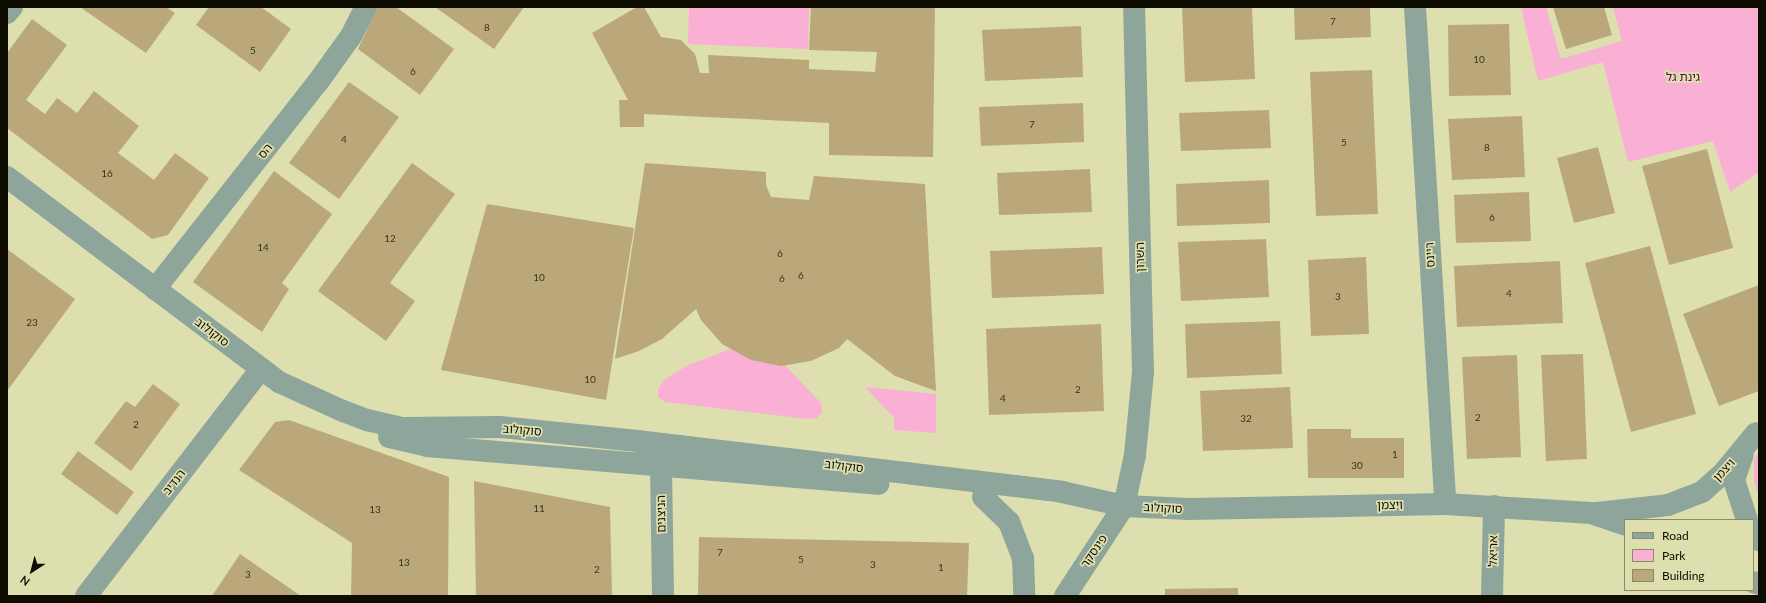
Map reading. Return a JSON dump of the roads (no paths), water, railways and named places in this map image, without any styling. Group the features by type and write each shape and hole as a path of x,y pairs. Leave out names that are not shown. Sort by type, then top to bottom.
{"street":[{"path":"7,13 12,7"},
{"name":"הס","path":"155,289 318,82 351,36 366,7"},
{"name":"השרון","path":"1120,512 1135,455 1143,372 1134,7"},
{"name":"ריינס","path":"1415,7 1445,504"},
{"name":"סוקולוב","path":"7,178 155,289 258,373 279,394 340,423 427,446 661,467 950,490 984,497 1043,502 1120,512 1189,509"},
{"name":"סוקולוב","path":"7,191 258,373 343,411 404,428 500,427 637,441 1062,492 1120,512"},
{"name":"הנדיב","path":"86,596 258,373"},
{"name":"ויצמן","path":"1189,509 1445,504 1591,513 1668,505 1702,492 1724,472 1758,431"},
{"name":"ויצמן","path":"1747,519 1734,480 1739,460 1758,431"},
{"path":"637,441 661,467"},
{"name":"הניצנים","path":"661,467 663,596"},
{"path":"984,497 1008,522 1022,558 1024,596"},
{"name":"אריאל","path":"1492,596 1494,506"},
{"name":"פינסקר","path":"1065,596 1120,512"},
{"name":"ויצמן","path":"1591,513 1624,525"}],"park label":[{"name":"גינת גל","path":"1683,77"}]}
